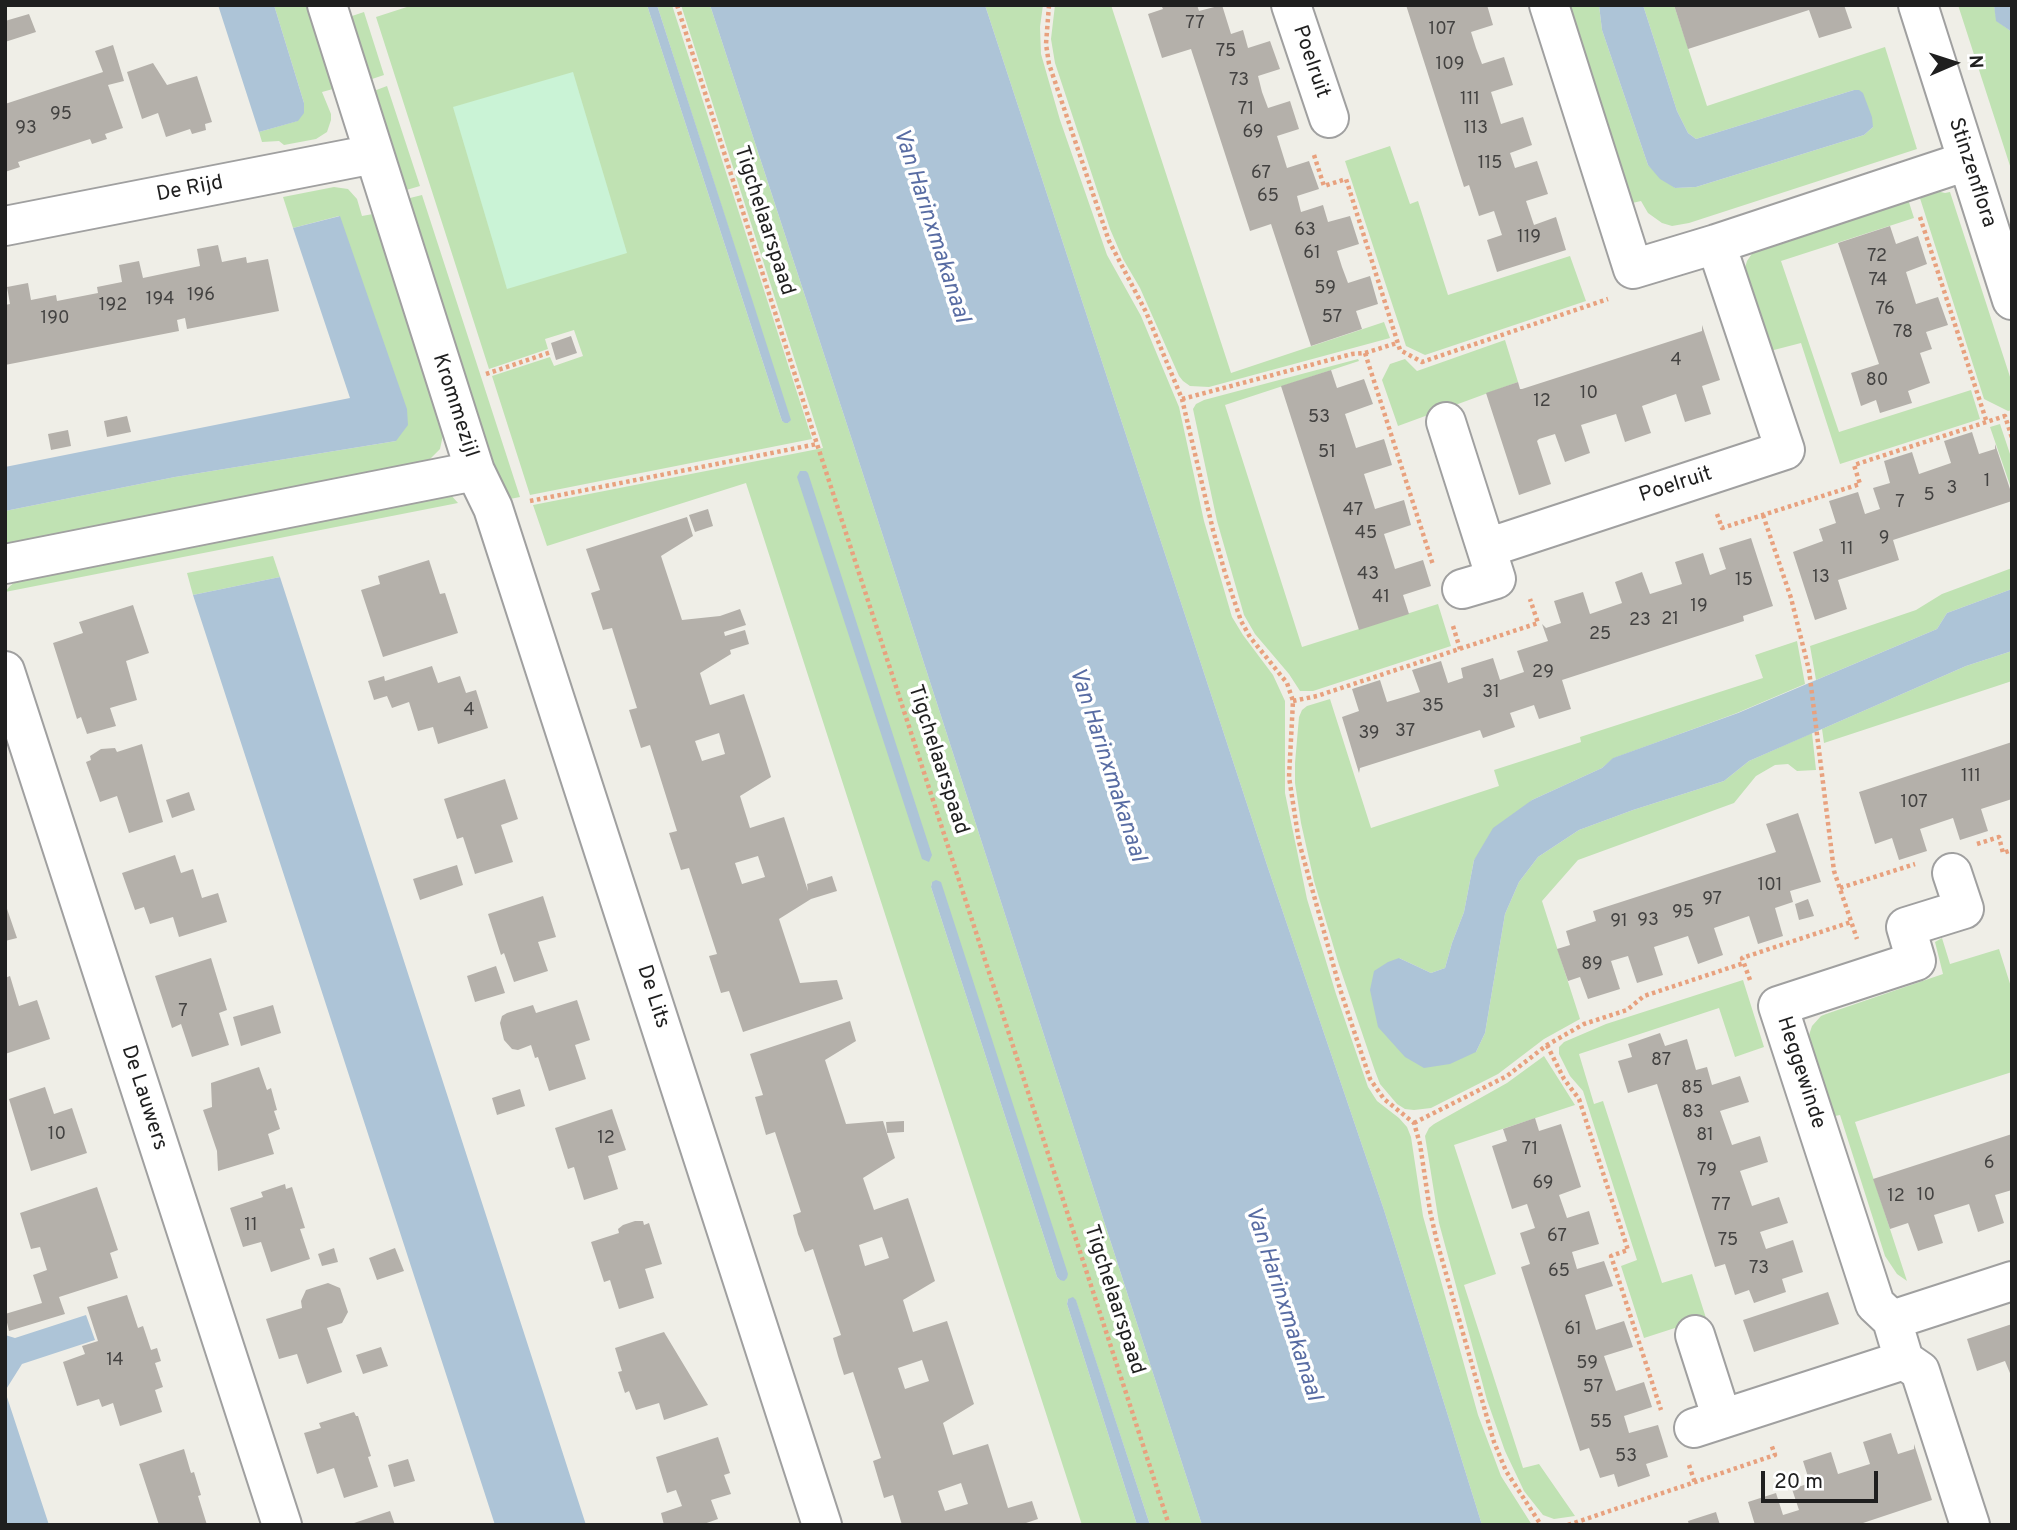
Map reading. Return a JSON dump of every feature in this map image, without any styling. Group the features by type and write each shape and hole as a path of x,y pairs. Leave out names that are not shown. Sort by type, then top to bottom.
{"street":[{"name":"Krommezijl","path":"5,564 475,471 327,5"},
{"name":"Poelruit","path":"1291,5 1320,134"},
{"path":"1549,5 1633,269 1967,161"},
{"name":"Stinzenflora","path":"1917,5 2012,300"},
{"name":"De Rijd","path":"5,226 374,154"},
{"name":"Poelruit","path":"1499,545 1785,450 1716,244"},
{"path":"1446,422 1499,545 1496,579 1449,592"},
{"name":"De Lits","path":"475,471 493,508 822,1525"},
{"name":"De Lauwers","path":"5,671 282,1525"},
{"name":"Heggewinde","path":"1904,1360 1892,1320 1875,1304 1778,1006 1916,961 1906,927 1964,909 1952,873"},
{"path":"1892,1320 2012,1281"},
{"path":"1695,1335 1694,1429 1904,1360 1920,1371 1970,1525"}],"path":[{"name":"Tigchelaarspaad","path":"677,5 1169,1525"},
{"path":"1049,5 1046,44 1049,64 1109,241 1146,312 1182,400 1213,530 1239,615 1250,637 1287,683 1293,701 1289,777 1299,842 1340,989 1370,1079 1384,1099 1414,1123 1435,1231 1494,1442 1506,1471 1541,1525"},
{"path":"1320,134 1324,186 1346,179 1397,343 1400,350 1422,362 1639,289 1633,269"},
{"path":"1908,181 1987,423"},
{"path":"1182,400 1397,343"},
{"path":"486,374 551,352"},
{"path":"1365,353 1449,592 1461,649"},
{"path":"1704,477 1722,528 1860,484 1854,465 2005,416 2012,438"},
{"path":"527,501 817,444"},
{"path":"1763,514 1791,598 1809,670 1834,871 1869,976"},
{"path":"1293,701 1317,696 1538,624 1499,545"},
{"path":"1778,1006 1760,1012 1742,958 1851,922"},
{"path":"1414,1123 1507,1076 1547,1045 1584,1024 1627,1010 1644,996 1744,963"},
{"path":"1547,1045 1564,1079 1579,1099 1628,1250 1611,1255 1662,1414 1694,1429 1695,1483"},
{"path":"1568,1525 1775,1455 1759,1407"}],"green space":[{"path":"274,5 306,5 333,89 322,92 331,120 327,132 316,139 284,145 279,141 262,142 259,132 297,121 304,103"},
{"path":"413,5 647,5 782,421 788,423 790,420 657,5 672,5 812,439 530,495 492,376 550,357 554,366 583,356 574,330 545,339 548,349 489,369 376,17"},
{"path":"681,5 710,5 1202,1525 1150,1525 1076,1301 1068,1299 1067,1304 1137,1525 1082,1525 746,483 547,546 533,505 823,448","holes":["932,882 1060,1280 931,887"]},
{"path":"985,5 1043,5 1040,27 1041,54 1060,120 1107,255 1141,316 1179,407 1204,521 1232,617 1273,675 1285,701 1285,793 1307,899 1336,994 1368,1087 1377,1101 1407,1127 1411,1137 1423,1216 1478,1415 1501,1476 1532,1525 1482,1525 1384,1210 1268,868"},
{"path":"1055,5 1111,5 1231,373 1384,322 1390,338 1209,387 1190,386 1183,381 1110,229 1055,63 1051,39"},
{"path":"1564,5 1599,5 1602,30 1648,165 1675,188 1696,187 1864,135 1873,127 1854,90 1696,139 1688,133 1677,111 1643,5 1674,5 1707,106 1885,47 1917,149 1689,223 1672,226 1662,223 1648,213 1641,201 1628,204"},
{"path":"1958,5 1994,5 1997,21 2012,32 2012,172"},
{"path":"364,12 384,75 369,80 349,17"},
{"path":"573,72 627,253 507,289 453,107"},
{"path":"387,86 420,186 403,191 371,92"},
{"path":"1390,146 1410,204 1418,201 1448,295 1570,256 1586,301 1425,355 1406,346 1345,161"},
{"path":"334,187 348,189 357,199 362,216 373,214 439,413 443,435 440,449 430,459 408,465 5,544 5,511 175,477 396,441 339,216 293,228 283,197"},
{"path":"1928,189 1950,192 2012,383 2012,410 2008,411 1984,399 1918,192"},
{"path":"422,195 520,497 505,500 406,199"},
{"path":"1907,196 1914,218 1781,261 1839,432 1971,390 1980,419 1840,464 1801,343 1770,351 1744,271 1753,252"},
{"path":"1505,340 1518,382 1398,426 1382,380 1390,364 1405,359 1417,371"},
{"path":"1358,359 1359,361 1225,405 1302,647 1438,604 1451,646 1313,691 1300,691 1255,634 1244,615 1217,521 1193,409 1204,400"},
{"path":"2000,424 2012,460 2012,491 1990,427"},
{"path":"450,494 458,503 5,592 20,578"},
{"path":"273,556 280,577 193,595 187,573"},
{"path":"2012,568 2012,589 1947,613 1937,629 1816,680 1810,646 1916,610 1942,594"},
{"path":"1797,641 1805,684 1737,713 1614,758 1602,768 1532,800 1474,860 1464,912 1445,968 1431,973 1399,958 1476,1052 1485,1033 1505,914 1519,882 1538,857 1579,830 1724,781 1749,761 1812,733 1816,770 1797,771 1788,764 1775,765 1756,776 1734,803 1578,860 1542,901 1580,1019 1544,1039 1498,1074 1431,1108 1405,1109 1397,1104 1380,1084 1375,1071 1314,881 1295,783 1299,717 1302,710 1330,699 1371,828 1499,786 1494,770 1581,742 1580,737 1763,678 1755,655"},
{"path":"2012,651 2012,681 1824,743 1822,729 1966,666"},
{"path":"1942,938 1950,964 1999,949 2012,990 2012,1072 1855,1122 1907,1281 1897,1274 1885,1256 1840,1115 1830,1117 1808,1038 1812,1026 1821,1016 1943,974 1935,942"},
{"path":"1743,980 1764,1047 1735,1057 1719,1008 1579,1054 1594,1104 1603,1101 1662,1283 1692,1274 1706,1318 1644,1338 1621,1266 1637,1260 1583,1091 1570,1076 1559,1054 1559,1047 1564,1042 1606,1024"},
{"path":"1544,1056 1575,1105 1454,1145 1496,1274 1464,1285 1523,1468 1539,1464 1575,1516 1554,1519 1543,1515 1524,1491 1505,1451 1487,1400 1439,1223 1425,1136 1434,1124 1507,1083"}],"water":[{"path":"218,5 274,5 304,103 304,113 298,121 259,132"},
{"path":"647,5 657,5 791,420 788,423 782,421"},
{"name":"Van Harinxmakanaal","path":"710,5 985,5 1268,868 1384,1210 1482,1525 1202,1525"},
{"path":"1599,5 1643,5 1677,111 1688,133 1696,139 1854,90 1863,93 1873,127 1864,135 1696,187 1675,188 1660,179 1648,165 1602,30"},
{"path":"1994,5 2012,5 2012,32 1996,21"},
{"path":"340,216 407,409 408,425 396,441 175,477 5,511 5,467 350,398 293,228"},
{"path":"800,471 808,473 932,855 929,862 922,859 797,477"},
{"path":"280,577 586,1525 495,1525 193,595"},
{"path":"2012,589 2012,651 1966,666 1749,761 1724,781 1579,830 1538,857 1519,882 1505,914 1485,1033 1476,1052 1450,1064 1424,1068 1405,1057 1378,1027 1370,990 1374,971 1399,958 1431,973 1445,968 1464,912 1474,860 1493,828 1532,800 1602,768 1613,758 1738,713 1937,629 1947,613"},
{"path":"936,880 941,882 1068,1274 1064,1281 1057,1277 931,887"},
{"path":"1073,1297 1150,1525 1137,1525 1067,1304 1068,1299"},
{"path":"86,1315 95,1340 22,1364 5,1391 5,1335 15,1338"},
{"path":"5,1391 49,1525 5,1525"}],"building":[{"path":"1161,5 1197,5 1199,11 1222,5 1231,34 1243,30 1248,48 1270,41 1280,69 1258,76 1262,92 1268,108 1290,101 1299,129 1277,136 1287,168 1309,161 1319,189 1297,196 1301,212 1323,205 1328,222 1350,216 1359,244 1337,251 1342,267 1348,283 1370,276 1378,304 1356,311 1362,329 1311,346 1271,224 1250,231 1191,49 1162,58 1148,14 1163,9"},
{"path":"1406,5 1487,5 1493,25 1471,32 1476,48 1482,64 1504,57 1513,85 1491,92 1501,124 1523,117 1532,145 1510,153 1515,168 1537,161 1548,194 1526,201 1534,225 1556,217 1566,250 1497,272 1487,240 1502,235 1494,211 1479,216 1469,185 1464,187"},
{"path":"1674,5 1844,5 1852,28 1819,38 1809,10 1688,49"},
{"path":"29,14 36,32 5,42 5,21"},
{"path":"113,45 124,81 108,85 123,128 105,134 107,139 92,144 90,139 18,162 20,167 5,172 5,104 103,72 95,51"},
{"path":"153,63 167,85 197,76 212,122 205,124 206,130 192,134 190,129 166,137 158,113 142,119 127,72"},
{"path":"1890,226 1896,244 1918,236 1927,264 1906,272 1916,304 1938,297 1948,325 1926,332 1932,349 1920,353 1930,383 1908,391 1912,403 1880,413 1876,400 1861,406 1851,373 1879,364 1838,243"},
{"path":"218,245 222,262 246,257 247,263 268,259 279,311 187,329 185,318 177,320 179,331 5,365 5,305 10,304 7,287 28,283 31,300 56,295 57,301 98,293 97,287 122,282 119,265 139,261 143,278 200,266 197,249"},
{"path":"1702,325 1720,380 1702,386 1711,414 1685,422 1676,394 1642,406 1651,433 1625,442 1616,414 1581,425 1590,453 1565,462 1555,434 1539,439 1537,441 1551,484 1519,495 1486,393 1518,382 1522,389 1702,331"},
{"path":"571,336 577,353 556,360 551,343"},
{"path":"1331,370 1337,388 1364,379 1373,404 1345,414 1356,448 1384,439 1392,465 1364,474 1375,509 1404,500 1411,525 1384,534 1395,569 1423,560 1431,586 1403,595 1409,614 1359,630 1281,386"},
{"path":"127,416 131,432 107,437 104,421"},
{"path":"68,430 71,446 51,450 48,434"},
{"path":"1972,432 1979,454 1995,449 1995,444 2012,501 1893,540 1899,560 1838,580 1847,609 1815,620 1793,552 1823,541 1819,529 1836,523 1829,501 1858,492 1865,514 1880,509 1873,488 1890,483 1884,461 1912,452 1919,474 1951,463 1944,441"},
{"path":"708,509 713,526 695,532 689,515"},
{"path":"687,517 693,536 661,556 682,620 720,616 740,609 746,625 724,632 725,636 745,630 749,644 730,650 731,654 700,673 710,705 744,694 765,758 771,777 740,796 750,828 784,817 808,891 807,884 832,876 837,891 811,899 779,919 800,983 837,980 843,999 743,1032 729,991 721,993 709,956 717,954 689,868 681,870 669,833 677,831 650,745 641,748 629,710 637,708 612,628 603,630 591,593 600,590 586,549","holes":["719,733 725,754 702,761 695,741","758,856 765,877 742,884 735,863"]},
{"path":"1751,538 1773,606 1743,616 1744,621 1562,680 1571,709 1539,719 1534,705 1510,713 1515,727 1483,738 1480,730 1360,768 1359,773 1342,717 1359,711 1352,689 1380,680 1387,702 1420,692 1412,670 1441,661 1448,683 1463,678 1461,668 1493,658 1500,680 1524,672 1517,651 1548,641 1542,624 1546,628 1561,623 1554,601 1583,592 1590,614 1622,603 1615,582 1642,572 1650,594 1682,584 1675,562 1703,553 1710,575 1726,569 1719,548"},
{"path":"429,560 440,594 445,593 458,633 383,657 361,590 380,584 378,576"},
{"path":"133,605 149,653 126,661 137,700 110,708 116,726 87,734 81,717 77,719 53,643 83,633 79,622"},
{"path":"432,666 438,683 460,676 466,693 476,690 488,728 438,744 433,727 418,731 409,702 392,708 387,696 374,700 368,681 384,676 385,681"},
{"path":"2012,742 2012,799 1981,809 1988,831 1960,840 1953,818 1920,829 1927,851 1899,860 1892,838 1875,844 1859,792"},
{"path":"142,744 163,822 129,833 117,796 100,802 86,762 101,749 115,748 117,752"},
{"path":"505,779 518,819 501,825 513,862 475,874 463,837 457,839 444,799"},
{"path":"189,792 195,810 172,818 166,800"},
{"path":"1798,813 1821,882 1790,891 1793,902 1775,908 1783,936 1758,944 1749,916 1714,928 1723,955 1698,964 1688,936 1654,947 1663,975 1637,983 1628,956 1611,961 1620,989 1588,999 1580,977 1568,981 1557,949 1570,945 1566,931 1596,921 1593,911 1776,852 1766,824"},
{"path":"175,855 181,873 193,869 202,898 218,893 227,922 179,937 173,917 150,924 144,907 135,910 122,873"},
{"path":"457,865 463,885 420,900 413,879"},
{"path":"543,896 556,937 538,942 548,971 514,982 504,953 501,955 488,914"},
{"path":"1808,899 1814,916 1799,920 1795,904"},
{"path":"5,903 17,938 5,941"},
{"path":"211,958 227,1010 219,1013 229,1045 192,1057 181,1024 172,1028 155,976"},
{"path":"496,966 505,993 475,1002 467,976"},
{"path":"10,976 19,1006 37,1000 50,1039 5,1054 5,978"},
{"path":"577,1000 590,1040 575,1045 586,1079 549,1091 538,1057 535,1058 531,1045 518,1050 512,1049 504,1040 500,1023 502,1016 533,1005 536,1013"},
{"path":"273,1005 281,1033 241,1046 233,1017"},
{"path":"850,1021 856,1041 825,1060 846,1124 883,1121 895,1158 863,1178 874,1210 908,1198 935,1281 903,1300 913,1332 947,1321 974,1404 943,1423 953,1455 988,1444 1008,1508 1032,1501 1038,1519 1020,1525 902,1525 893,1495 884,1498 873,1461 881,1458 853,1372 844,1375 833,1338 841,1335 813,1249 805,1252 798,1234 793,1215 801,1212 775,1132 766,1135 755,1097 763,1095 750,1054","holes":["882,1237 889,1258 865,1266 859,1245","922,1360 929,1381 905,1389 898,1368","961,1483 968,1504 945,1511 938,1491"]},
{"path":"1660,1033 1665,1046 1687,1039 1696,1070 1707,1067 1712,1085 1740,1076 1749,1102 1720,1111 1732,1145 1760,1136 1768,1162 1740,1171 1752,1206 1779,1197 1788,1223 1760,1232 1766,1249 1793,1240 1803,1272 1782,1279 1786,1292 1754,1303 1749,1290 1735,1295 1725,1264 1715,1267 1657,1084 1628,1093 1618,1061 1632,1057 1628,1044"},
{"path":"259,1067 267,1090 271,1088 277,1110 274,1111 280,1129 268,1134 274,1154 218,1171 217,1151 203,1110 212,1107 211,1083"},
{"path":"45,1087 54,1114 72,1108 87,1153 31,1171 9,1099"},
{"path":"520,1089 525,1106 497,1115 492,1098"},
{"path":"612,1109 626,1150 608,1156 618,1189 584,1200 574,1167 568,1169 555,1128"},
{"path":"1535,1118 1539,1131 1561,1124 1581,1187 1559,1195 1567,1218 1589,1211 1599,1244 1572,1252 1577,1269 1604,1261 1613,1286 1585,1295 1596,1330 1624,1321 1633,1347 1604,1356 1616,1391 1644,1382 1652,1407 1624,1416 1629,1433 1658,1425 1668,1457 1646,1464 1650,1476 1618,1487 1614,1474 1600,1478 1589,1448 1580,1451 1521,1267 1530,1264 1520,1233 1535,1228 1527,1204 1512,1209 1492,1146 1507,1141 1503,1129"},
{"path":"904,1121 904,1132 887,1133 886,1122"},
{"path":"2012,1134 2012,1190 1995,1195 2004,1223 1978,1232 1969,1204 1934,1215 1943,1243 1918,1251 1908,1223 1890,1229 1873,1179"},
{"path":"285,1184 286,1189 292,1187 305,1228 300,1229 310,1259 271,1272 261,1242 243,1247 230,1208 263,1197 261,1192"},
{"path":"97,1187 118,1250 110,1253 118,1278 59,1297 65,1314 9,1331 5,1314 42,1303 33,1275 47,1270 40,1247 31,1249 20,1213"},
{"path":"643,1221 644,1225 649,1223 662,1264 645,1269 654,1298 619,1309 610,1280 604,1282 591,1242 619,1233 618,1229 623,1225"},
{"path":"334,1248 338,1262 322,1266 318,1254"},
{"path":"395,1248 404,1271 377,1280 369,1258"},
{"path":"328,1283 340,1288 348,1312 342,1323 327,1328 342,1372 307,1384 297,1354 279,1359 266,1319 302,1308 301,1301 306,1290"},
{"path":"1828,1292 1839,1324 1754,1352 1743,1320"},
{"path":"127,1295 138,1328 143,1326 151,1350 157,1348 161,1361 155,1363 163,1387 155,1390 162,1412 120,1426 113,1403 102,1407 99,1399 77,1406 63,1362 85,1354 82,1346 98,1341 87,1307"},
{"path":"2012,1324 2012,1378 2005,1361 1977,1371 1967,1339"},
{"path":"664,1332 708,1405 664,1420 659,1403 636,1410 629,1391 625,1393 618,1372 622,1371 615,1348"},
{"path":"381,1347 388,1366 363,1374 356,1355"},
{"path":"354,1412 358,1416 371,1456 368,1457 378,1487 344,1498 334,1468 317,1474 304,1433 321,1428 319,1423"},
{"path":"1891,1433 1898,1454 1914,1449 1914,1444 1932,1500 1857,1525 1755,1525 1748,1502 1776,1493 1783,1515 1799,1510 1792,1489 1810,1483 1803,1461 1831,1452 1838,1474 1870,1464 1863,1442"},
{"path":"718,1437 730,1473 724,1475 731,1494 711,1500 718,1519 701,1525 664,1525 661,1513 682,1506 676,1490 667,1493 656,1457"},
{"path":"184,1449 201,1495 198,1496 207,1525 159,1525 139,1464"},
{"path":"408,1459 415,1481 394,1487 388,1465"},
{"path":"390,1511 395,1525 351,1525 351,1524"},
{"path":"1716,1512 1720,1525 1689,1525 1688,1521"}]}
